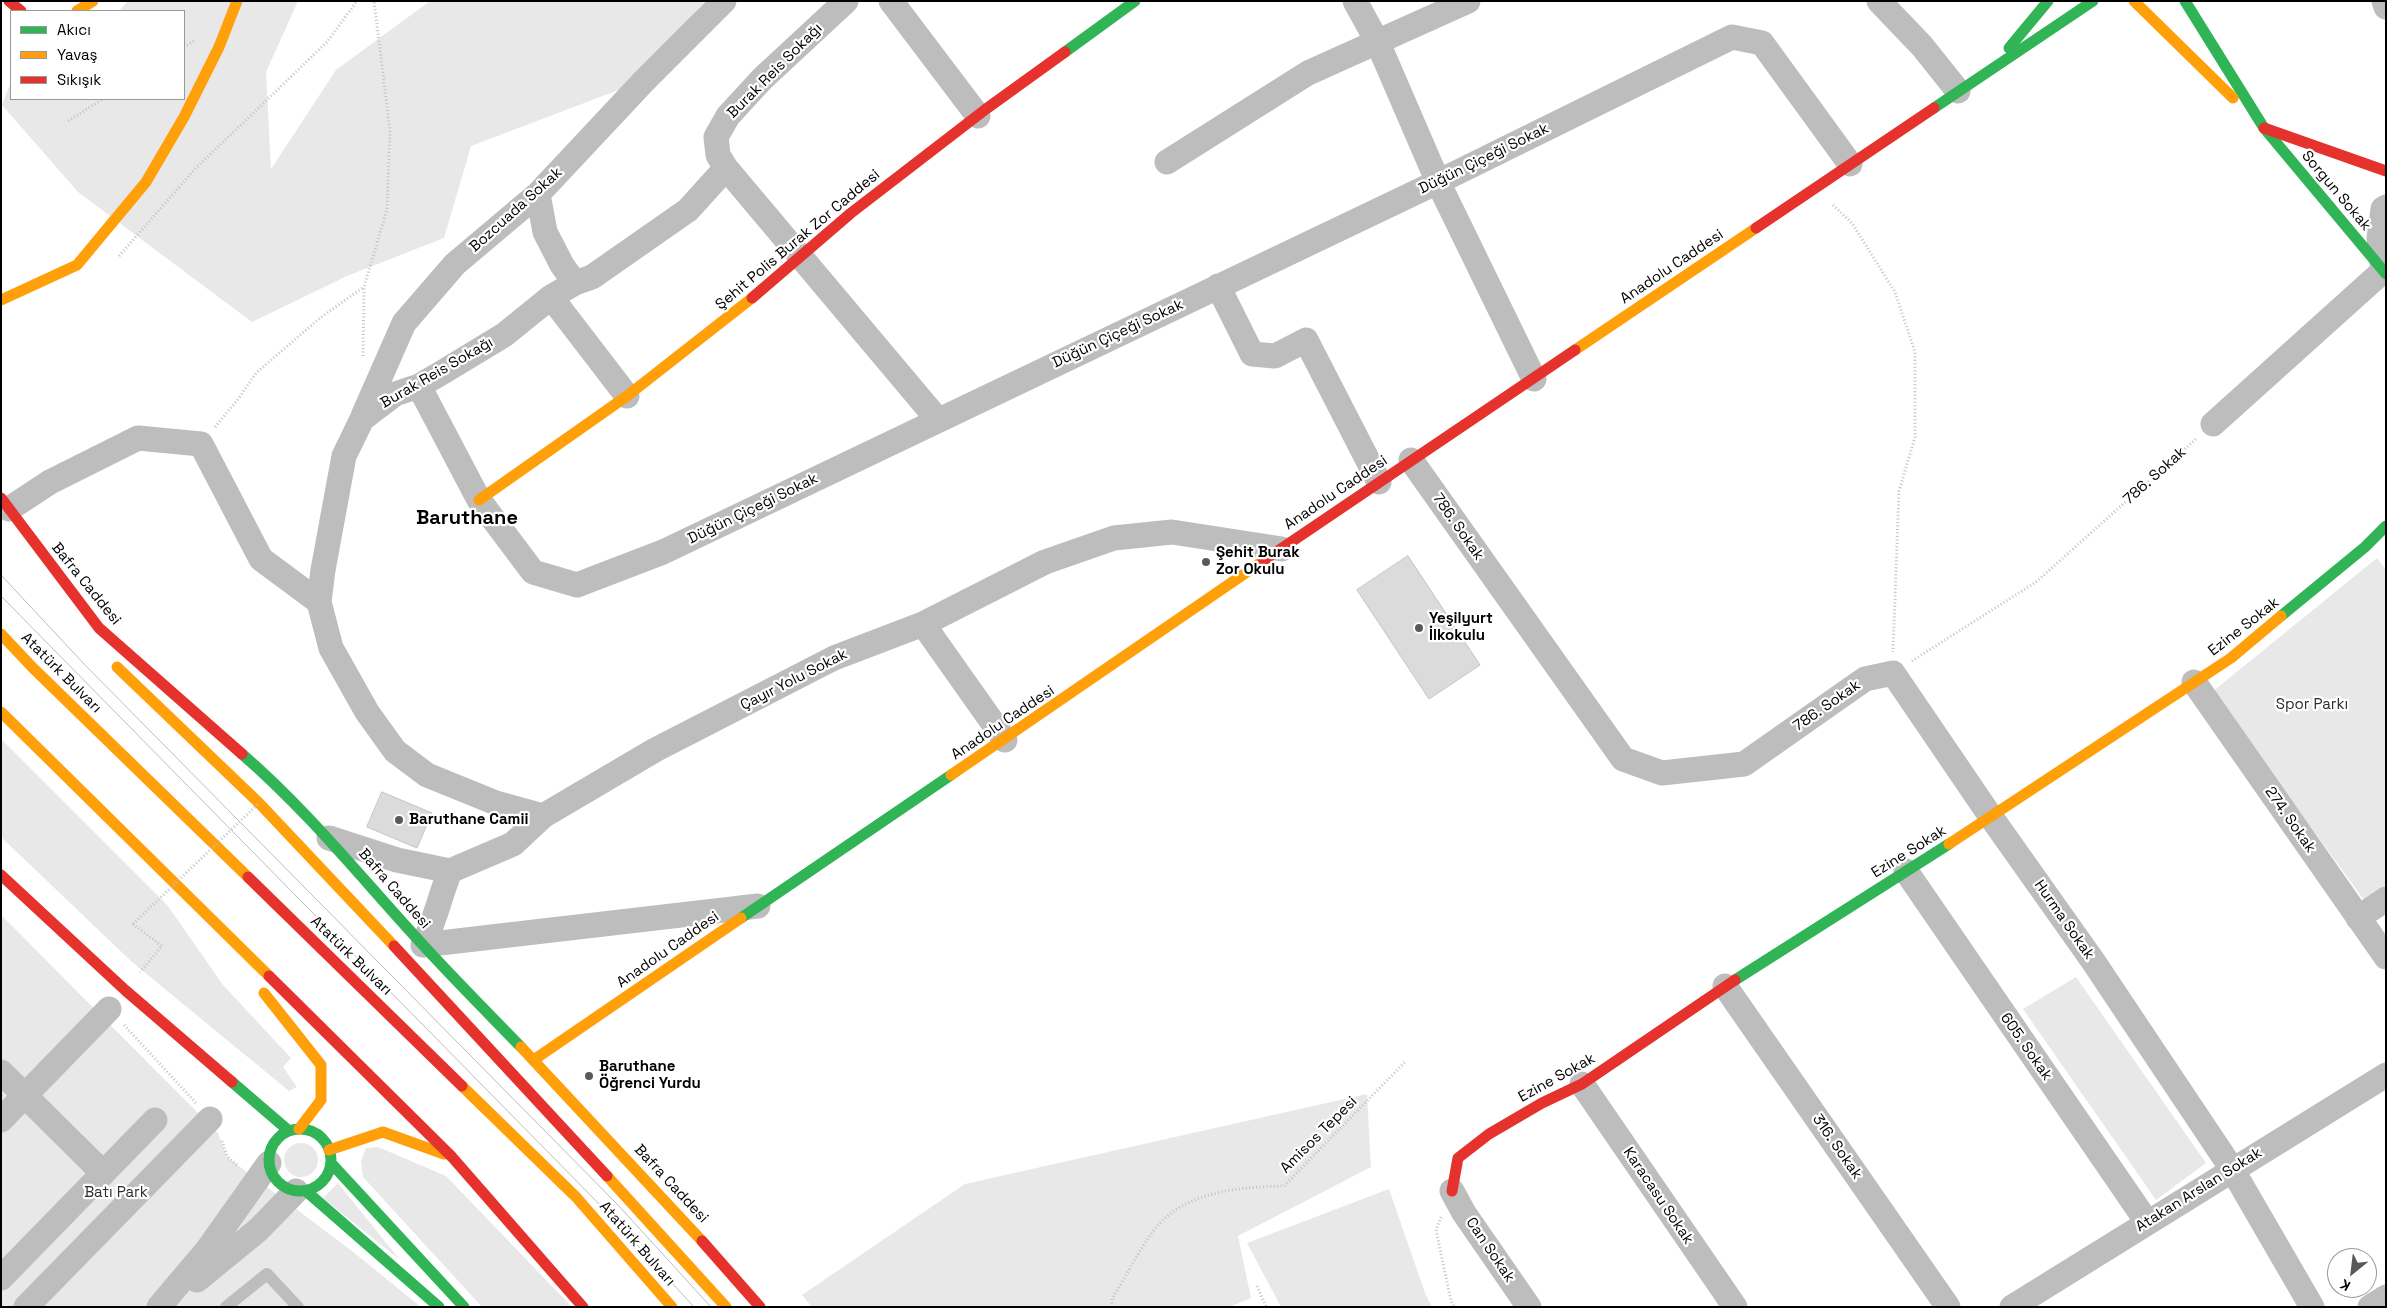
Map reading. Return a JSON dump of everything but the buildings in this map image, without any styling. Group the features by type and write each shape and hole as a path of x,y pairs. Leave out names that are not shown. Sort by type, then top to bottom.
{"main road":[{"path":"9,1 20,10"},
{"path":"79,10 93,1"},
{"path":"1,300 77,265 146,182 184,117 219,47 237,1"},
{"name":"Şehit Polis Burak Zor Caddesi","path":"478,500 627,396 743,306 851,213 978,116 1135,1"},
{"path":"1985,76 2048,1"},
{"name":"Anadolu Caddesi","path":"535,1060 758,906 1005,740 1411,460 1534,379 1958,90 1985,76 2093,1"},
{"path":"2134,1 2264,128 2386,171"},
{"path":"2185,1 2264,128"},
{"name":"Sorgun Sokak","path":"2264,128 2385,272"},
{"name":"Bafra Caddesi","path":"5,504 99,628 278,784 329,838 423,945 535,1060 712,1251 760,1307"},
{"name":"Ezine Sokak","path":"1452,1191 1458,1158 1489,1134 1542,1103 1582,1084 1725,986 1991,818 2231,658 2364,547 2383,534"},
{"name":"Atatürk Bulvarı","path":"1,634 576,1197 672,1307"},
{"path":"110,660 259,803 460,1016 726,1307"},
{"path":"1,712 452,1157 583,1307"},
{"path":"1,875 126,990 294,1130 312,1132 323,1139 329,1150 331,1163 323,1181 315,1188 300,1191"},
{"path":"197,907 244,968"},
{"path":"256,983 321,1066 321,1100 294,1130 274,1144 269,1163 277,1181 300,1191 439,1307"},
{"path":"329,1150 383,1132 452,1157"},
{"path":"331,1163 464,1307"}],"street":[{"name":"Bozcuada Sokak","path":"362,419 404,323 455,264 538,194 643,82 724,1"},
{"path":"815,30 824,1"},
{"name":"Burak Reis Sokağı","path":"543,816 496,803 427,775 395,751 367,712 331,648 319,602 324,561 342,463 362,419 395,394 419,386 504,335 551,297 575,283 592,277 688,210 726,168 718,155 716,136 728,116 762,79 846,1"},
{"path":"891,1 978,116"},
{"path":"1355,1 1378,43 1438,182 1534,379"},
{"path":"1167,162 1308,73 1468,1"},
{"path":"1879,1 1922,46 1958,90"},
{"path":"2384,1 2386,7"},
{"name":"Düğün Çiçeği Sokak","path":"419,386 478,500 533,572 577,585 663,552 1438,182 1732,37 1762,43 1850,164"},
{"path":"726,168 938,420"},
{"path":"538,194 545,232 562,265 575,283"},
{"path":"2213,424 2385,272 2380,238 2383,209 2386,207"},
{"path":"1218,286 1252,354 1275,356 1306,340 1379,482"},
{"path":"551,297 627,396"},
{"path":"5,504 138,438 201,444 261,559 319,602"},
{"name":"786. Sokak","path":"1411,460 1623,760 1662,772 1744,764 1865,679 1893,673"},
{"name":"Çayır Yolu Sokak","path":"450,871 514,844 543,816 655,750 834,658 924,624 1046,562 1114,538 1172,532 1230,539 1282,549"},
{"path":"924,624 1005,740"},
{"name":"Hurma Sokak","path":"1893,673 1991,818 2093,961 2232,1169 2312,1307"},
{"name":"274. Sokak","path":"2194,682 2386,957"},
{"path":"329,838 397,860 450,871 440,896 432,926 423,945"},
{"name":"605. Sokak","path":"1906,871 2147,1222"},
{"path":"2358,918 2386,899"},
{"path":"423,945 758,906"},
{"name":"316. Sokak","path":"1725,986 1948,1307"},
{"path":"1,1120 109,1009"},
{"path":"1,1072 103,1173"},
{"name":"Atakan Arslan Sokak","path":"2012,1307 2386,1075"},
{"name":"Karacasu Sokak","path":"1582,1084 1735,1307"},
{"path":"155,1120 3,1273 30,1303 210,1118"},
{"path":"160,1306 208,1249 269,1163"},
{"path":"160,1306 196,1281 258,1230 300,1191"},
{"name":"Can Sokak","path":"1452,1191 1464,1213 1529,1307"},
{"path":"2370,1307 2386,1297"}],"lane":[{"path":"226,1307 267,1274 298,1307"}],"path":[{"path":"116,260 195,169 327,42 357,1"},
{"path":"363,362 364,287 386,209 390,131 374,1"},
{"path":"68,121 101,100"},
{"path":"1815,188 1852,223 1895,292 1915,352 1915,436 1899,491 1893,673"},
{"path":"201,444 240,398 256,373 320,318 364,287"},
{"name":"786. Sokak","path":"1893,673 2036,582 2213,424"},
{"path":"154,942 133,924 259,803"},
{"name":"Amisos Tepesi","path":"1112,1307 1112,1299 1155,1229 1182,1205 1215,1193 1284,1186 1405,1062"},
{"path":"1452,1191 1436,1230 1450,1301 1454,1307"},
{"path":"1257,1286 1266,1307"}],"green space":[{"path":"128,1 298,1 266,72 271,169 336,70 430,1 705,1 629,86 471,146 444,238 347,276 252,322 78,192 2,105 10,85 10,100 185,100 185,10 120,10"},
{"name":"Spor Parkı","path":"2377,558 2386,570 2386,885 2364,900 2212,692"},
{"path":"1,739 168,906 223,985 291,1058 283,1067 297,1087 289,1091 132,962 1,837"},
{"name":"Batı Park","path":"1,915 218,1133 227,1157 352,1251 421,1307 1,1307"},
{"path":"2076,977 2206,1163 2156,1200 2023,1009"},
{"path":"1367,1094 1371,1167 1238,1236 1251,1298 1229,1307 812,1307 802,1295 965,1184"},
{"path":"301,1143 313,1148 318,1160 313,1172 301,1177 289,1172 284,1160 289,1148"},
{"path":"378,1147 446,1176 572,1307 482,1307 363,1177 361,1161 366,1148"},
{"path":"338,1183 400,1260 323,1198"},
{"path":"1389,1189 1425,1293 1432,1307 1281,1307 1247,1243"}],"tram line":[{"path":"1,575 85,665 618,1205 711,1307"},
{"path":"1,596 608,1213 694,1307"}],"traffic: fast":[{"path":"1065,52 1135,1"},
{"path":"2009,48 2048,1"},
{"path":"1934,108 2093,1"},
{"path":"2185,1 2264,128 2386,274"},
{"path":"2281,616 2365,547 2386,526"},
{"path":"242,754 267,776 313,823 435,958 521,1047"},
{"path":"741,918 951,775"},
{"path":"1735,980 1949,844"},
{"path":"232,1082 289,1131"},
{"path":"300,1129 317,1134 322,1138 326,1143 331,1160 326,1177 322,1182 317,1186 300,1191 283,1186 278,1182 274,1177 269,1160 274,1143 278,1138 283,1134 300,1129"},
{"path":"331,1163 464,1307"},
{"path":"306,1191 439,1307"}],"traffic: slow":[{"path":"79,10 93,1"},
{"path":"1,300 77,265 146,182 184,117 219,47 237,1"},
{"path":"2134,1 2233,98"},
{"path":"1575,350 1756,228"},
{"path":"479,500 627,396 752,298"},
{"path":"951,775 1263,561"},
{"path":"1949,844 2231,658 2281,616"},
{"path":"1,634 33,668 248,877"},
{"path":"117,667 259,803 394,946"},
{"path":"1,712 269,976"},
{"path":"535,1059 741,918"},
{"path":"264,993 321,1065 321,1100 299,1129"},
{"path":"521,1047 702,1241"},
{"path":"462,1086 576,1197 672,1307"},
{"path":"329,1150 383,1132 444,1154"},
{"path":"607,1176 726,1307"}],"traffic: jam":[{"path":"9,1 20,10"},
{"path":"752,298 851,213 986,109 1065,52"},
{"path":"1756,228 1934,108"},
{"path":"2264,128 2386,171"},
{"path":"1263,561 1575,350"},
{"path":"1,498 99,628 242,754"},
{"path":"1,875 125,990 232,1082"},
{"path":"248,877 462,1086"},
{"path":"394,946 607,1176"},
{"path":"269,976 452,1157 583,1307"},
{"path":"1452,1191 1458,1158 1489,1134 1542,1103 1582,1084 1735,980"},
{"path":"702,1241 760,1307"}],"place":[{"name":"Şehit Burak Zor Okulu","path":"1206,562"},
{"name":"Yeşilyurt İlkokulu","path":"1419,628"},
{"name":"Baruthane Camii","path":"399,820"},
{"name":"Baruthane Öğrenci Yurdu","path":"589,1076"}],"district":[{"name":"Baruthane","path":"467,519"}]}
